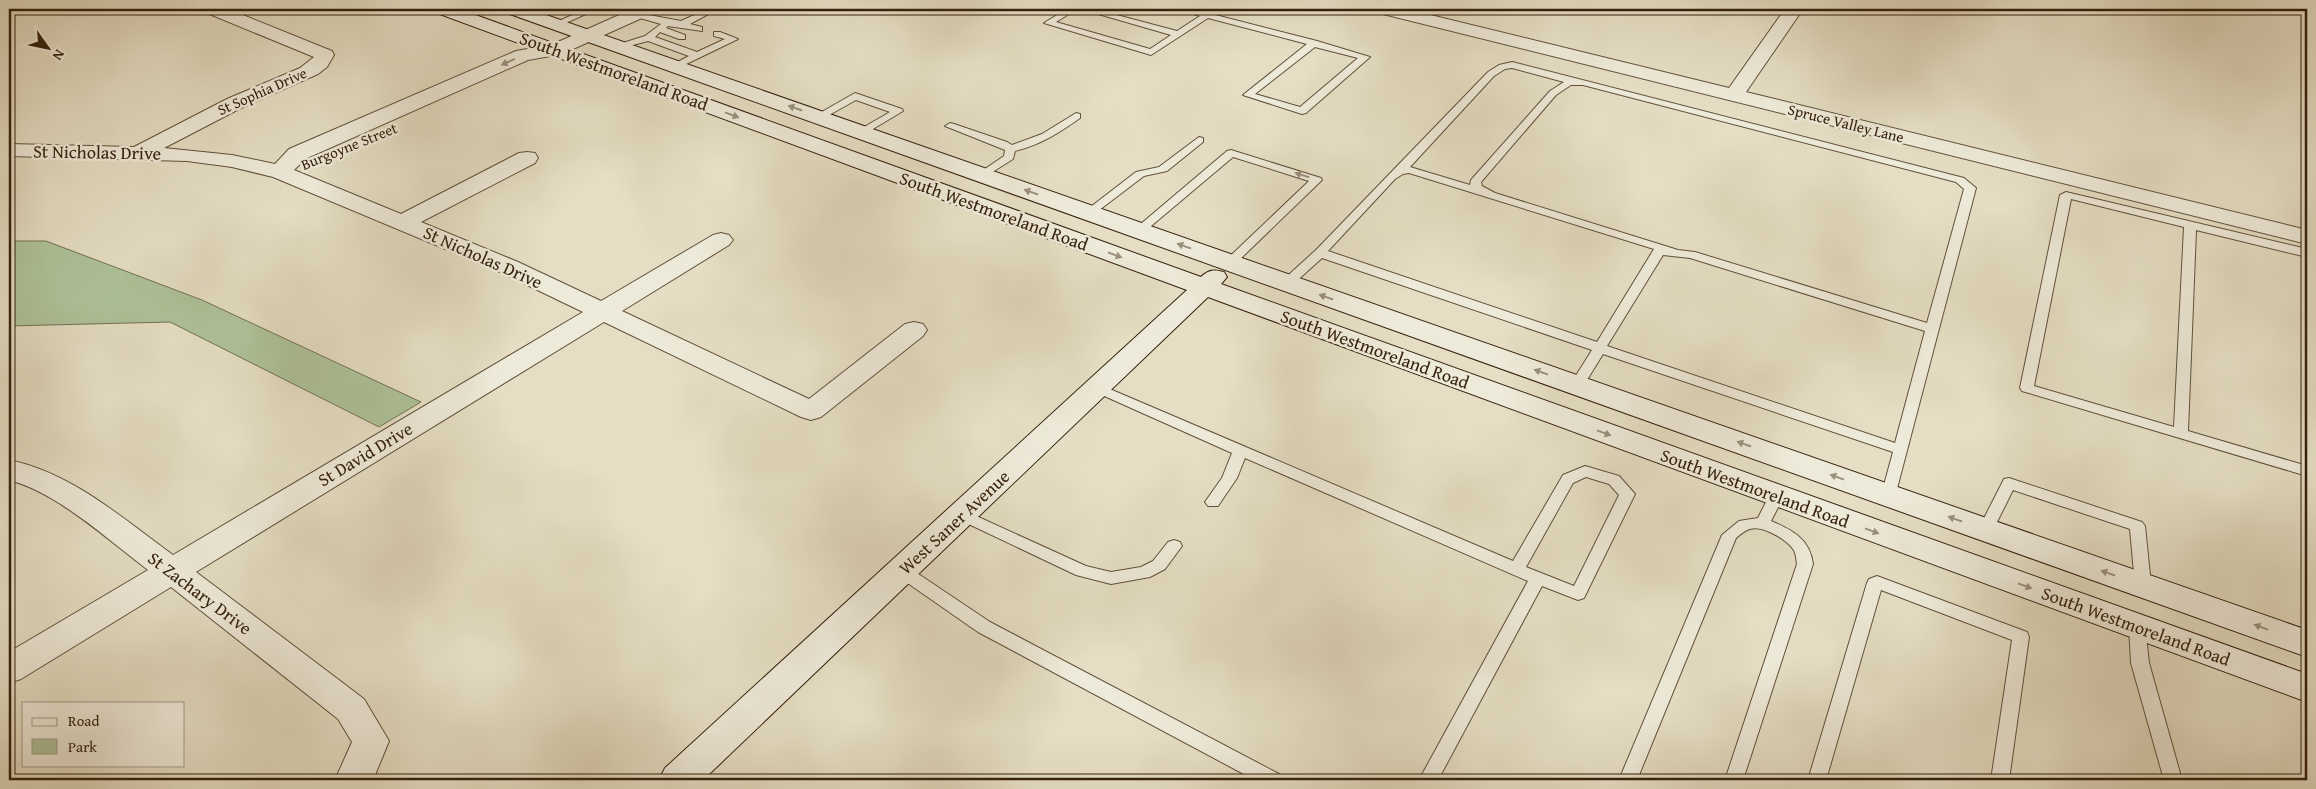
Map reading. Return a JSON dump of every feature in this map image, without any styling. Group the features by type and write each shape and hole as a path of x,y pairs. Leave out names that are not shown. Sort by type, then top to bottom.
{"street":[{"name":"St Sophia Drive","path":"141,152 209,114 310,70 322,62 325,55 213,9"},
{"name":"South Westmoreland Road","path":"443,9 1204,288 2307,688"},
{"name":"South Westmoreland Road","path":"513,9 2307,644"},
{"name":"Spruce Valley Lane","path":"1385,9 2307,237"},
{"path":"1734,95 1794,9"},
{"name":"Burgoyne Street","path":"280,172 318,161 542,62 555,50 641,11"},
{"name":"St Nicholas Drive","path":"9,150 141,152 187,155 232,161 280,172 509,267 811,411 914,330"},
{"path":"403,222 527,158"},
{"name":"St David Drive","path":"9,668 721,240"},
{"name":"West Saner Avenue","path":"678,780 1098,388 1230,262"},
{"path":"1558,416 1577,385"},
{"path":"1776,496 1790,460"},
{"name":"St Zachary Drive","path":"9,470 19,471 64,492 172,570 351,710 371,742 354,780"}],"lane":[{"path":"556,24 593,9"},
{"path":"1073,9 1048,23 1150,52 1207,15"},
{"path":"1085,9 1178,34"},
{"path":"1182,9 1314,43 1365,57 1302,111 1248,95 1314,43"},
{"path":"641,11 682,36"},
{"path":"618,46 648,38 663,26 682,24 708,12"},
{"path":"682,24 699,29"},
{"path":"675,66 733,39 717,34"},
{"path":"648,38 698,56"},
{"path":"700,42 715,48"},
{"path":"1287,283 1321,252 1491,74 1502,67 1512,65 1573,82"},
{"path":"1491,195 1477,188 1475,182 1553,94 1563,84 1573,82 1583,82 1960,180 1970,188 1889,496"},
{"path":"818,117 855,96 898,111 863,132"},
{"path":"950,126 1003,144 1010,149 1031,145 1045,138 1076,116"},
{"path":"1090,212 1140,174 1164,169 1199,140"},
{"path":"983,175 1009,157 1010,149"},
{"path":"1140,230 1231,153 1317,180 1230,262"},
{"path":"1400,171 1410,170 1932,329"},
{"path":"2307,253 2066,194 2027,388 2307,471"},
{"path":"2181,434 2190,225"},
{"path":"1577,385 1659,251 1673,251"},
{"path":"1321,252 1328,256 1901,450"},
{"path":"1098,388 1373,509 1538,578 1578,594 1627,494 1614,480 1585,470 1568,479 1517,569"},
{"path":"1213,502 1225,487 1236,466 1240,450"},
{"path":"1986,530 2008,483 2137,526 2143,586"},
{"path":"1762,524 1776,496"},
{"path":"962,515 1082,571 1111,578 1144,573 1158,565 1174,546"},
{"path":"1628,780 1730,535 1740,526 1752,521 1791,536 1805,556 1805,564 1734,780"},
{"path":"902,571 984,627 1272,780"},
{"path":"1428,780 1538,578"},
{"path":"1818,780 1875,583 1877,582 2008,630 2020,637 2000,780"},
{"path":"2137,626 2140,663 2173,780"}],"green space":[{"path":"9,241 46,241 202,300 421,402 379,427 170,322 9,326"}]}
